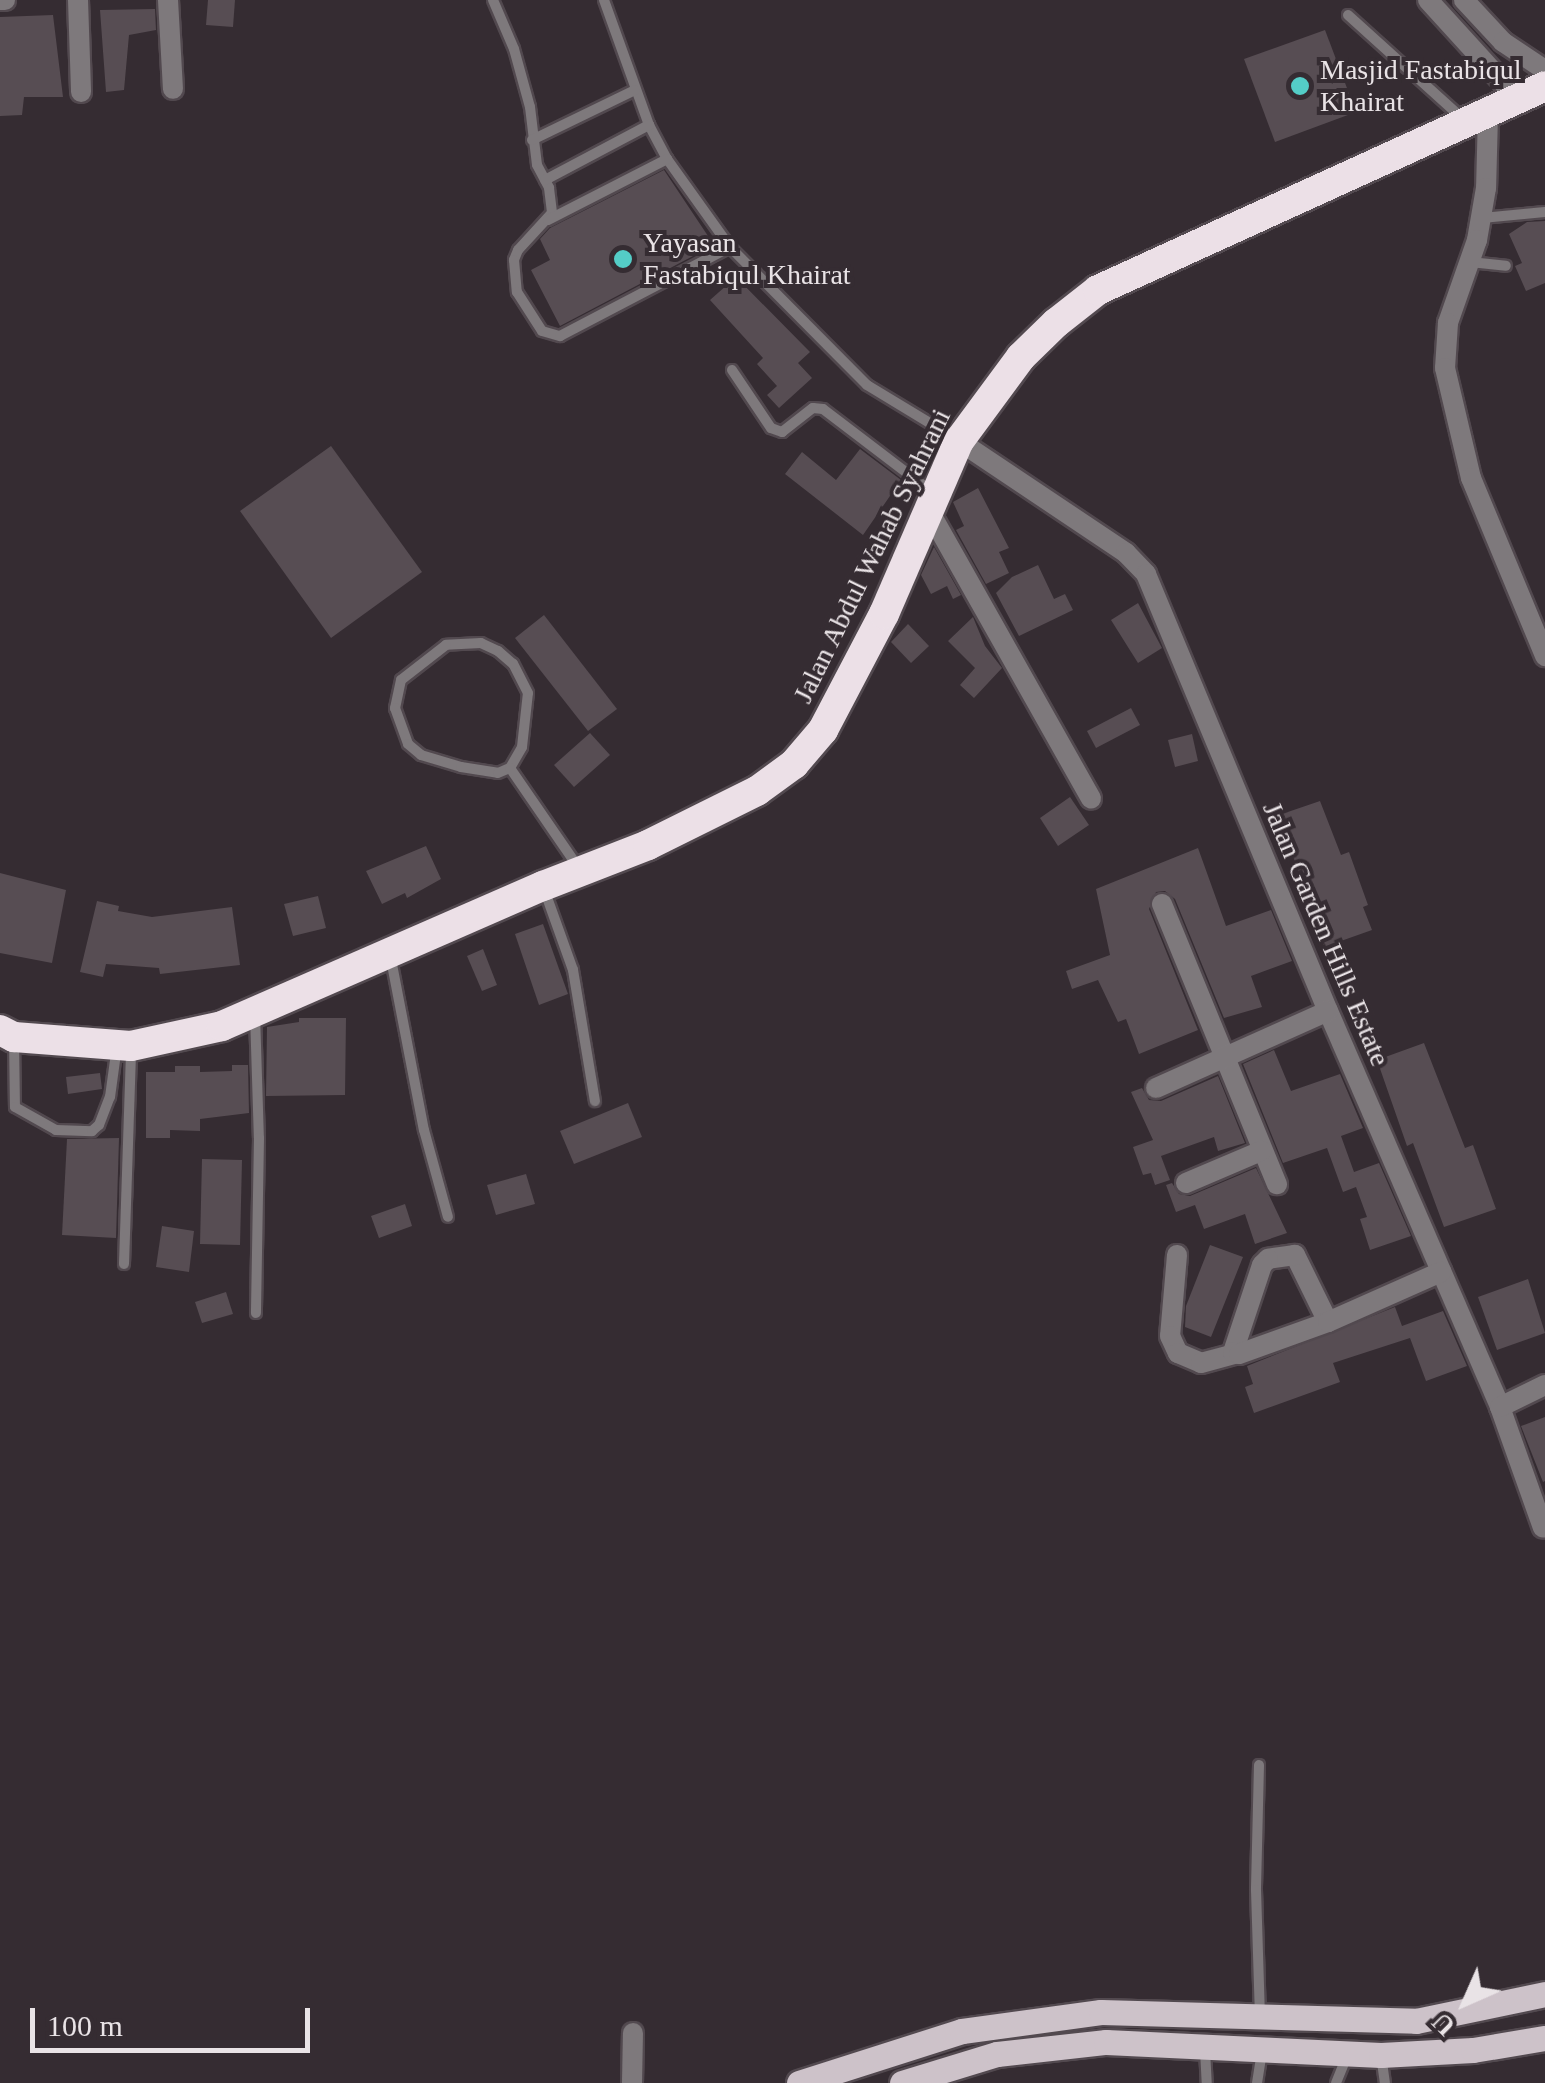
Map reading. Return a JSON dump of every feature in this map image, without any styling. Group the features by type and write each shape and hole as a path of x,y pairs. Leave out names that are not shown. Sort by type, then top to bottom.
{"highway":[{"name":"Jalan Abdul Wahab Syahrani","path":"7,1034 124,1046 222,1026 543,886 648,846 757,790 808,749 837,706 884,614 959,441 1028,349 1098,290 1532,93"}],"main road":[{"path":"799,2083 993,2025 1130,2011 1416,2021 1545,1994"},
{"path":"902,2083 997,2054 1106,2042 1381,2054 1473,2050 1545,2038"}],"street":[{"path":"78,0 82,92"},
{"path":"168,0 173,89"},
{"path":"1464,0 1503,42 1545,70"},
{"path":"1442,5 1532,93"},
{"path":"1477,119 1488,180 1470,262 1448,322 1444,354 1454,416 1471,478 1545,656"},
{"name":"Jalan Garden Hills Estate","path":"959,441 1126,553 1146,574 1328,1010 1500,1406 1543,1528"},
{"path":"933,503 1091,798"},
{"path":"1162,904 1261,1151 1278,1184"},
{"path":"1156,1088 1328,1010"},
{"path":"1186,1183 1261,1151"},
{"path":"1178,1255 1170,1336 1178,1353 1201,1363 1328,1322 1441,1272"},
{"path":"1235,1354 1262,1266 1268,1259 1295,1255 1328,1322"},
{"path":"1500,1406 1545,1385"},
{"path":"632,2083 633,2032"}],"lane":[{"path":"493,0 514,49 530,107 532,140 552,213 518,250 514,260 517,292 542,330 560,336 730,247"},
{"path":"604,0 649,125 667,159 730,247 868,385 959,441"},
{"path":"1348,15 1477,119"},
{"path":"532,140 636,90"},
{"path":"545,180 649,125"},
{"path":"546,221 667,159"},
{"path":"1481,218 1545,212"},
{"path":"1470,262 1506,266"},
{"path":"732,370 770,428 782,432 813,408 822,409 933,503"},
{"path":"481,643 498,651 513,664 528,693 522,747 510,768 498,772 461,767 421,754 408,744 395,708 401,680 446,644 481,643"},
{"path":"510,768 581,871"},
{"path":"543,886 573,970 595,1101"},
{"path":"390,954 424,1130 448,1217"},
{"path":"255,1012 259,1138 256,1313"},
{"path":"7,1034 15,1106 56,1130 92,1130 99,1125 124,1046"},
{"path":"124,1046 124,1264"},
{"path":"1259,1764 1256,1890 1260,2015"},
{"path":"1204,2044 1207,2083"},
{"path":"1257,2083 1263,2046"},
{"path":"1336,2083 1349,2054"},
{"path":"1381,2054 1385,2083"}],"building":[{"path":"208,0 235,0 233,27 206,25"},
{"path":"155,9 156,30 129,35 124,90 106,92 100,10"},
{"path":"53,15 63,97 24,97 22,115 0,116 0,17"},
{"name":"Masjid Fastabiqul Khairat","path":"1325,30 1356,112 1275,142 1244,59"},
{"name":"Yayasan Fastabiqul Khairat","path":"664,170 714,245 560,326 531,270 550,260 540,239 550,228"},
{"path":"1545,221 1545,283 1526,291 1515,266 1522,263 1509,234 1527,222"},
{"path":"736,277 810,352 798,363 812,378 779,408 767,395 777,386 757,364 763,358 710,300"},
{"path":"331,446 422,572 331,638 240,511"},
{"path":"860,449 901,480 863,535 785,474 802,452 836,480"},
{"path":"978,488 1009,548 999,552 1009,573 986,584 956,530 964,526 953,502"},
{"path":"934,547 961,595 953,599 947,586 931,594 921,575"},
{"path":"1038,565 1054,599 1065,594 1073,610 1019,636 996,593 1012,577"},
{"path":"1138,603 1162,648 1138,663 1111,620"},
{"path":"544,615 617,709 588,731 515,638"},
{"path":"973,617 985,646 1002,668 974,698 960,685 975,668 948,641"},
{"path":"908,624 929,646 911,663 891,642"},
{"path":"1131,708 1140,725 1096,748 1087,731"},
{"path":"590,733 610,755 574,787 554,765"},
{"path":"1192,734 1198,761 1175,767 1168,740"},
{"path":"1070,797 1089,825 1058,846 1040,818"},
{"path":"1320,801 1341,855 1349,852 1368,905 1363,907 1372,930 1324,947 1279,815"},
{"path":"426,846 441,879 407,898 405,893 382,904 366,871"},
{"path":"1198,848 1226,926 1271,910 1292,961 1251,976 1262,1007 1224,1018 1175,899 1165,891 1156,892 1149,909 1198,1030 1139,1054 1126,1019 1118,1022 1098,980 1072,989 1066,971 1110,955 1096,889"},
{"path":"0,873 66,890 52,963 0,953"},
{"path":"318,896 326,928 293,936 284,904"},
{"path":"97,901 119,906 118,911 152,917 232,907 240,965 160,974 159,968 106,964 103,977 80,972"},
{"path":"543,924 568,994 539,1005 515,934"},
{"path":"483,949 497,985 482,991 467,956"},
{"path":"299,1018 346,1018 345,1095 266,1096 267,1027 299,1022"},
{"path":"1424,1043 1465,1148 1473,1145 1496,1209 1444,1227 1413,1143 1407,1146 1377,1060"},
{"path":"1274,1050 1291,1091 1340,1074 1363,1128 1341,1136 1354,1172 1379,1163 1411,1236 1370,1250 1360,1219 1367,1217 1356,1187 1343,1192 1327,1148 1283,1163 1243,1064"},
{"path":"232,1065 248,1065 249,1113 200,1119 200,1131 170,1130 170,1138 146,1138 146,1072 175,1072 175,1066 200,1066 200,1072 232,1071"},
{"path":"100,1073 102,1089 68,1094 66,1077"},
{"path":"1218,1076 1245,1143 1218,1151 1214,1137 1161,1156 1170,1180 1155,1185 1151,1173 1143,1175 1133,1147 1153,1140 1131,1092 1142,1088 1149,1100 1161,1101"},
{"path":"628,1103 642,1137 574,1164 560,1131"},
{"path":"119,1138 116,1238 62,1235 67,1139"},
{"path":"202,1159 242,1160 240,1245 200,1244"},
{"path":"1256,1168 1287,1233 1255,1244 1245,1214 1204,1229 1195,1205 1176,1212 1166,1185 1172,1183 1179,1194 1190,1196"},
{"path":"526,1174 535,1204 496,1215 487,1185"},
{"path":"405,1204 412,1226 379,1238 371,1216"},
{"path":"162,1226 194,1231 189,1272 156,1267"},
{"path":"1210,1245 1243,1257 1211,1337 1185,1327 1186,1306"},
{"path":"1528,1279 1545,1333 1497,1350 1478,1297"},
{"path":"226,1292 233,1314 202,1323 195,1302"},
{"path":"1395,1307 1402,1326 1443,1311 1467,1366 1426,1381 1410,1338 1333,1363 1340,1382 1254,1413 1245,1387 1253,1384 1247,1366"},
{"path":"1545,1417 1545,1481 1543,1482 1521,1426"}],"place":[{"name":"Masjid Fastabiqul Khairat","path":"1300,86"},
{"name":"Yayasan Fastabiqul Khairat","path":"623,259"}]}
